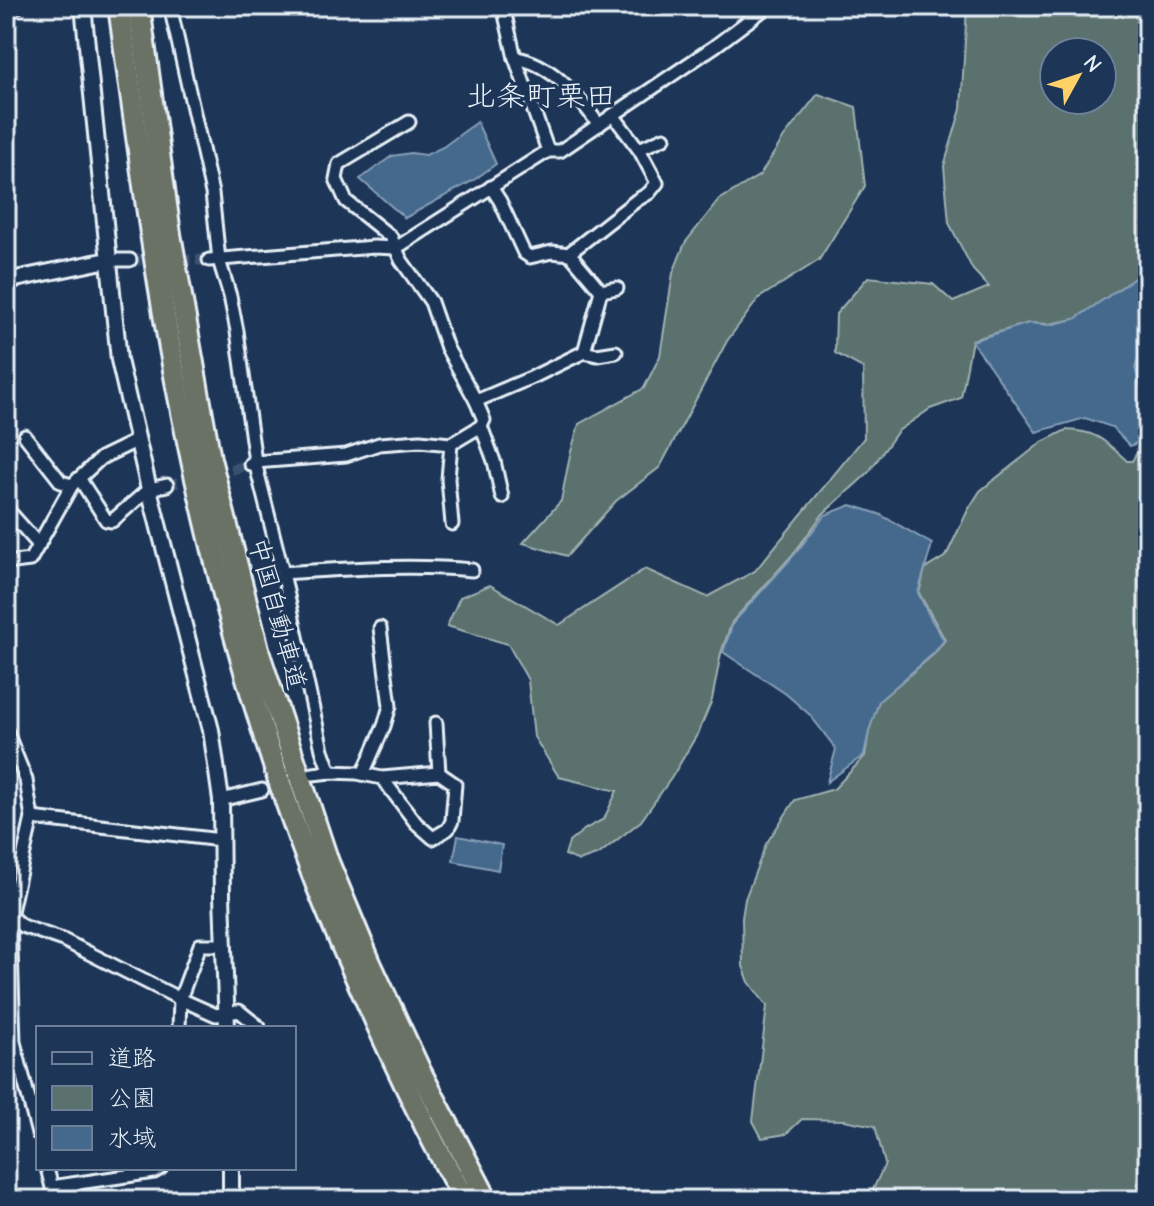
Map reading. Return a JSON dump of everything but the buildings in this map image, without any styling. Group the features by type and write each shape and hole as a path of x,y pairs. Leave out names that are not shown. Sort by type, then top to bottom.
{"highway":[{"name":"中国自動車道","path":"119,6 169,342 193,464 243,663 311,870 353,973 404,1082 465,1200"},
{"name":"中国自動車道","path":"139,6 170,234 210,459 260,657 328,862 370,963 420,1071 487,1200"}],"street":[{"path":"6,7 18,6"},
{"path":"83,6 119,360 211,730 221,800 227,1021"},
{"path":"170,6 212,193 214,260 230,296 237,331 252,463 283,573 322,750 330,772"},
{"path":"503,6 515,58 548,151"},
{"path":"214,260 374,247 396,248 548,151 560,151 715,46 768,6"},
{"path":"515,58 528,60 551,74 599,125"},
{"path":"570,254 657,183 639,149 613,115"},
{"path":"252,463 346,455 379,444 420,441 451,444 481,426 484,420 447,348 431,302 401,260 391,237 346,201 336,179 339,164 409,122"},
{"path":"639,149 664,138"},
{"path":"491,187 524,253 530,257 552,252 570,254 601,291"},
{"path":"6,281 108,260 130,260"},
{"path":"601,291 617,288"},
{"path":"584,352 601,291"},
{"path":"476,401 584,352 597,355 616,352"},
{"path":"481,426 494,461 502,497"},
{"path":"25,436 61,482 75,482"},
{"path":"6,563 30,560 75,482 101,458 138,440"},
{"path":"451,444 448,479 452,524"},
{"path":"75,482 106,520 112,521 149,489 167,485"},
{"path":"6,508 39,545"},
{"path":"283,573 357,569 472,570"},
{"path":"363,774 390,706 380,628"},
{"path":"436,723 439,773"},
{"path":"6,730 26,780 32,818 8,916 14,1042 36,1126"},
{"path":"313,774 330,772 382,778 439,773 455,784 452,821 448,829 433,838 416,823 382,778"},
{"path":"221,800 262,790"},
{"path":"32,818 221,840"},
{"path":"8,916 22,926 63,940 227,1021"},
{"path":"179,1026 180,999 200,945 224,945"},
{"path":"227,1021 239,1011 258,1026"},
{"path":"48,1170 55,1200"},
{"path":"58,1186 116,1173 158,1170"},
{"path":"231,1170 231,1200"}],"green space":[{"path":"967,6 1148,6 1148,269 1075,319 1049,324 1029,323 972,340 961,398 930,409 898,431 868,473 823,514 794,553 732,622 721,653 712,700 698,733 641,821 599,854 579,861 565,855 569,842 604,819 617,791 559,777 534,737 528,680 508,644 447,626 460,597 490,585 559,625 645,569 707,597 755,571 864,438 863,368 835,353 836,314 868,277 933,284 953,302 989,287 973,270 949,223 944,166 961,109"},
{"path":"818,94 856,107 865,186 819,260 759,298 727,341 660,467 616,501 567,556 523,543 561,501 579,424 644,388 660,356 673,273 685,243 719,200 760,175 784,137"},
{"path":"1148,318 1148,420 1135,368"},
{"path":"1066,430 1094,435 1127,461 1132,461 1148,434 1148,1200 868,1200 885,1164 875,1126 844,1120 802,1119 786,1134 762,1138 753,1121 767,1006 749,982 743,966 742,918 745,899 766,844 795,800 834,789 865,756 879,701 934,654 945,640 919,593 925,569 946,556 980,491 1042,442"}],"water":[{"path":"477,122 496,164 474,180 405,218 360,179 392,156 411,153 426,155 443,147"},
{"path":"1148,269 1148,316 1142,329 1135,368 1146,413 1146,436 1130,446 1112,427 1085,418 1036,432 972,341 1029,323 1049,325 1075,319"},
{"path":"851,505 879,514 932,544 918,593 944,640 934,653 879,701 864,755 827,782 836,749 810,715 786,694 723,652 733,623 795,554 825,515"},
{"path":"458,836 502,845 498,870 453,861"}],"tunnel":[{"path":"130,260 209,260"},
{"path":"167,485 249,465"}],"district":[{"name":"北条町栗田","path":"541,96"}]}
